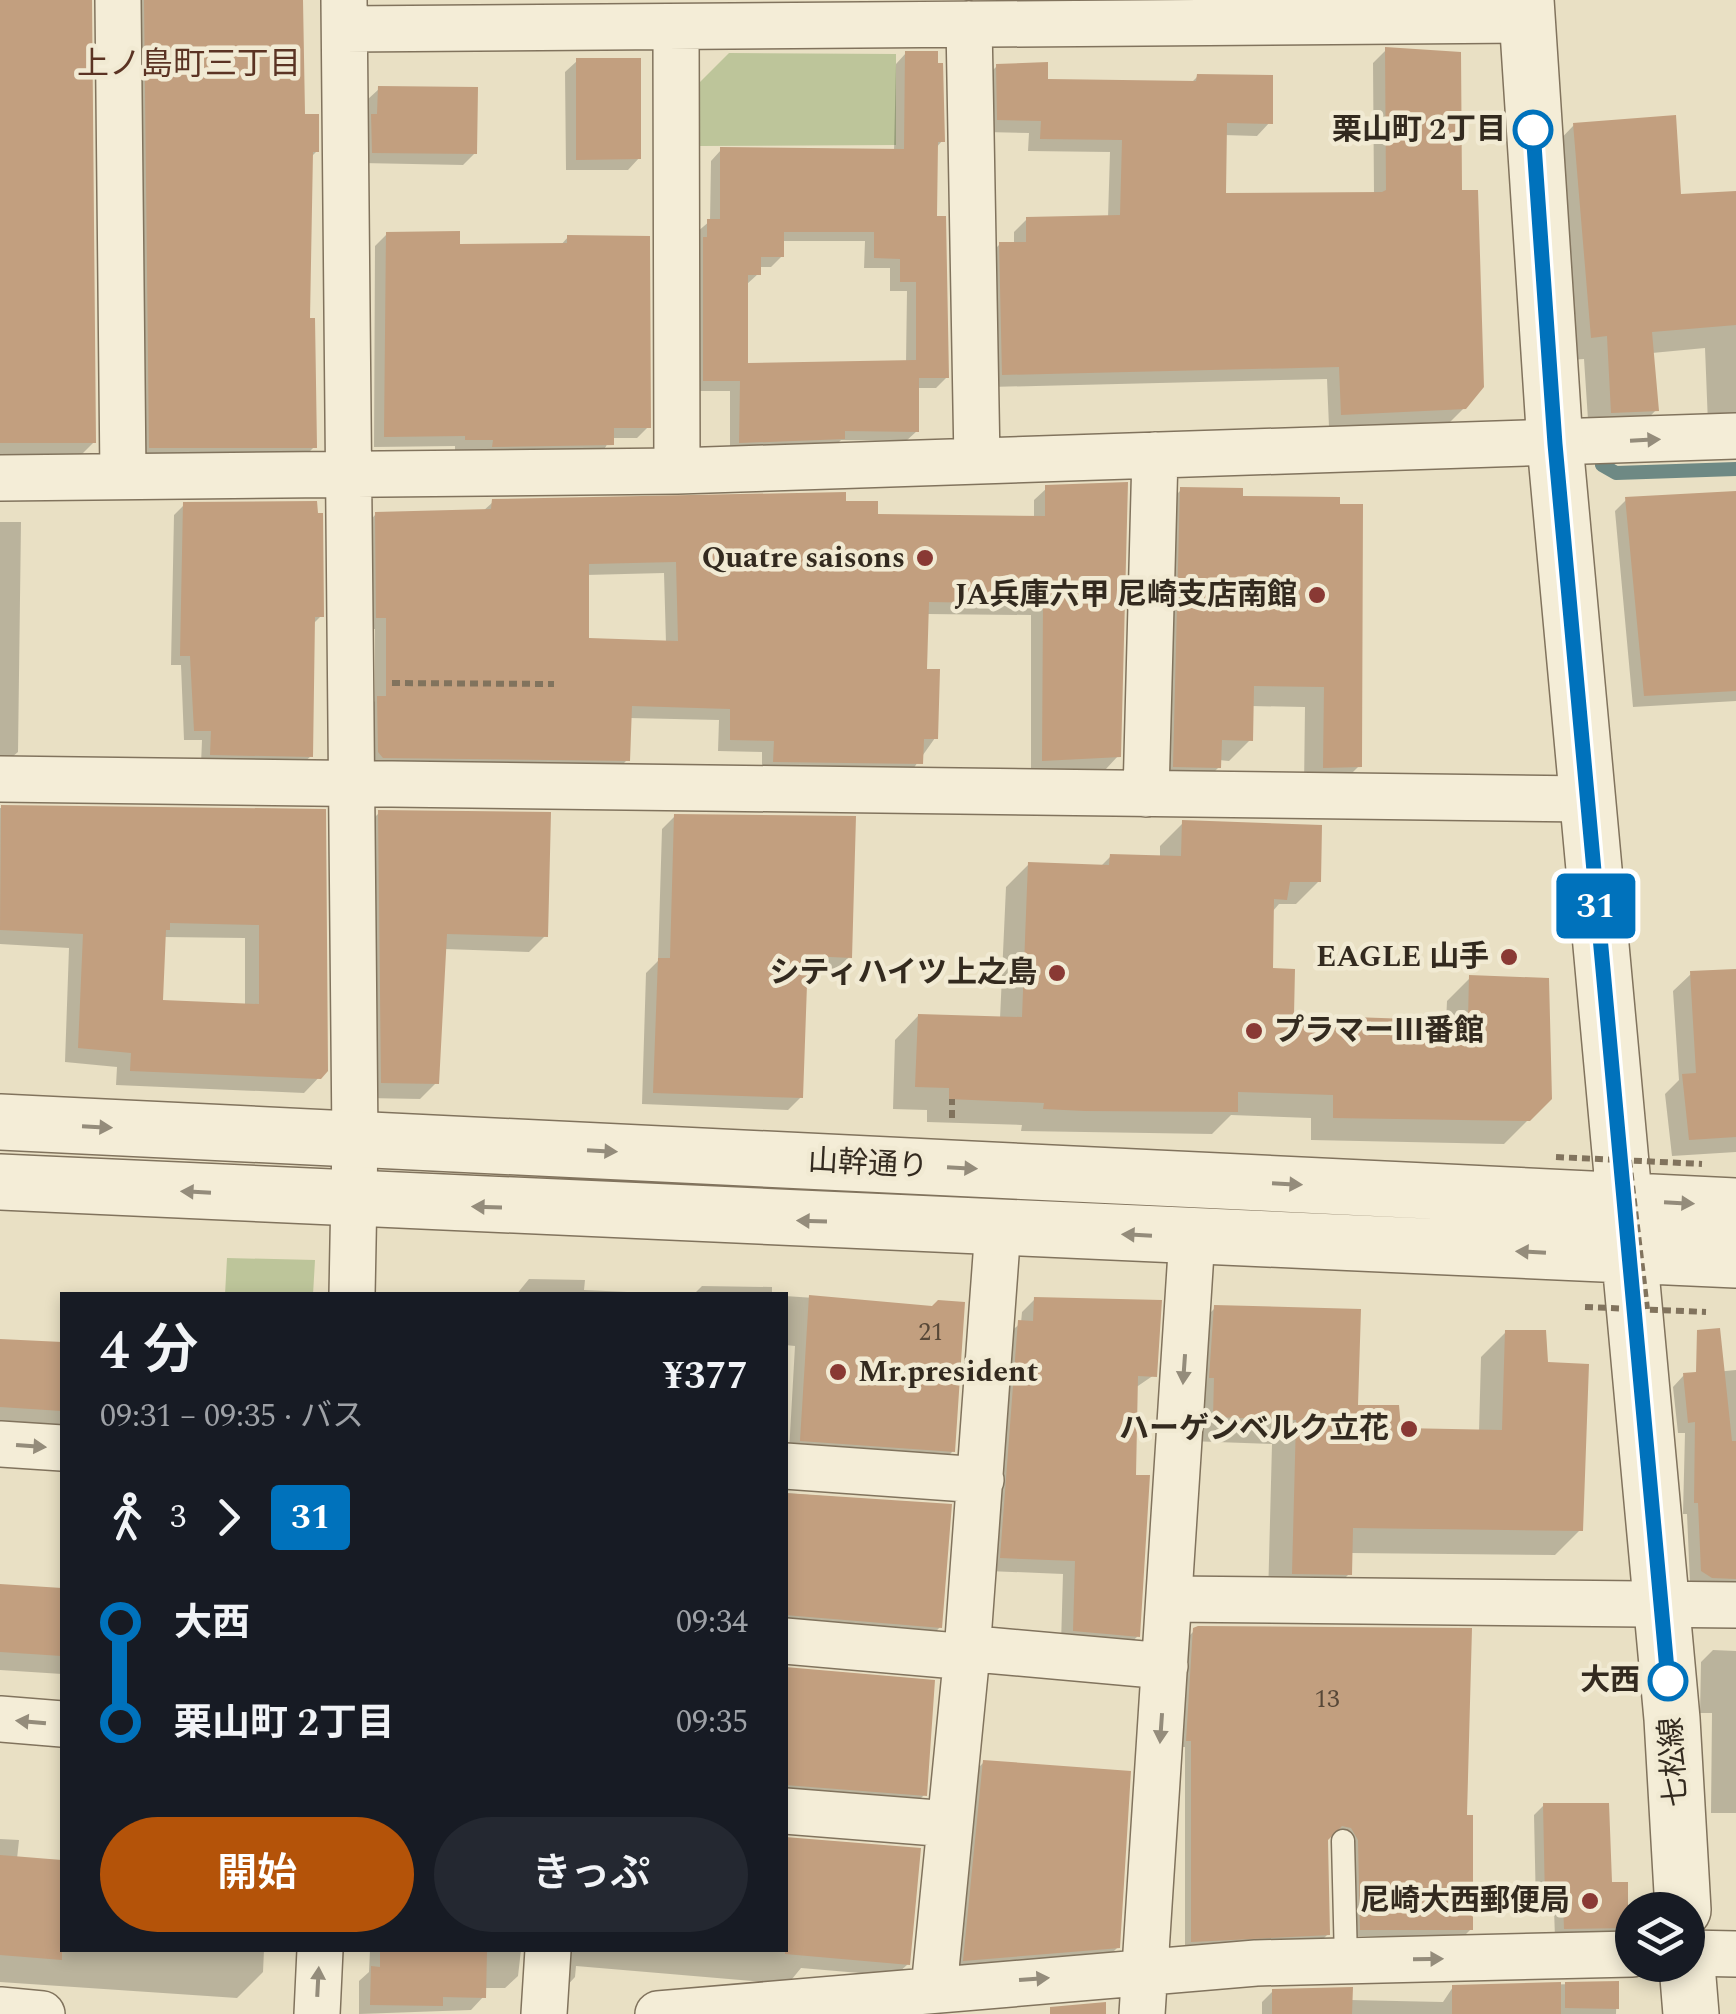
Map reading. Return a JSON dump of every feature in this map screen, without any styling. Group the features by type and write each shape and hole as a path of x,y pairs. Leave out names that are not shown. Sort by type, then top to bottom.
{"street":[{"path":"118,0 123,476"},
{"path":"352,1292 355,1140 345,14 676,27 1525,10"},
{"name":"七松線","path":"1525,10 1555,444 1626,1180 1629,1256 1683,1892"},
{"path":"968,24 977,461"},
{"path":"676,27 676,471"},
{"path":"0,478 676,471 1736,436"},
{"path":"1146,794 1155,454"},
{"path":"0,779 1587,799"},
{"name":"山幹通り","path":"0,1122 355,1140 1626,1180 1736,1206"},
{"name":"山幹通り","path":"0,1182 1736,1260"},
{"path":"960,1995 950,1824 981,1480 998,1228"},
{"path":"1144,1993 1192,1237"},
{"path":"0,1444 60,1448"},
{"path":"788,1466 981,1480"},
{"path":"1169,1600 1736,1604"},
{"path":"788,1641 957,1656 975,1649 1165,1666"},
{"path":"0,1719 60,1724"},
{"path":"788,1811 950,1824"},
{"path":"317,2014 320,1952"},
{"path":"544,2014 548,1952"},
{"path":"1705,1953 1736,1954"},
{"path":"658,2014 960,1995 1144,1993 1346,1961 1615,1954"},
{"path":"1688,1982 1691,2014"},
{"path":"0,2010 42,2014"}],"lane":[{"path":"1343,1841 1346,1961"}],"path":[{"path":"351,683 554,684"},
{"path":"952,1100 952,1124"},
{"path":"1556,1157 1626,1180 1702,1164"},
{"path":"1626,1180 1648,1309"},
{"path":"1585,1307 1706,1312"}],"green space":[{"path":"729,53 896,54 896,145 698,146 698,84"},
{"path":"227,1258 315,1260 313,1292 225,1292"}],"building":[{"path":"0,0 92,0 96,443 0,443"},
{"path":"144,0 303,0 305,114 319,114 319,152 313,152 310,318 315,318 317,448 149,448"},
{"path":"1385,47 1461,52 1462,190 1478,190 1484,387 1466,409 1341,415 1339,367 1002,375 999,242 1026,242 1026,217 1120,215 1122,140 1040,139 1041,121 997,120 996,64 1048,62 1048,79 1196,81 1197,74 1273,75 1273,124 1227,123 1226,193 1382,192 1386,190"},
{"path":"905,51 938,51 938,63 943,63 945,142 938,142 937,216 946,216 949,378 919,378 919,432 845,431 845,439 739,443 740,381 703,381 703,237 707,237 707,219 720,219 720,147 904,149","holes":["784,232 874,232 874,258 900,259 900,282 916,282 916,360 748,363 748,275 761,275 761,257 784,257"]},
{"path":"576,58 641,58 641,159 576,160"},
{"path":"378,86 478,87 477,154 372,153 371,114 377,114"},
{"path":"1676,115 1681,194 1736,191 1736,325 1652,332 1659,411 1611,413 1607,336 1591,338 1573,123"},
{"path":"460,231 460,244 567,243 567,235 650,236 651,428 614,428 614,445 492,447 493,440 465,440 465,436 384,437 386,232"},
{"path":"1128,482 1121,757 1042,761 1043,604 929,602 927,669 940,669 938,739 924,739 923,764 773,762 774,741 730,740 730,709 632,706 630,761 383,758 378,752 377,696 386,696 386,618 376,618 375,512 491,509 492,499 846,492 846,501 878,501 878,514 1045,516 1045,485","holes":["676,562 678,641 589,638 589,564"]},
{"path":"1180,487 1243,488 1243,496 1340,497 1340,504 1363,504 1362,767 1323,768 1324,687 1254,686 1253,741 1222,740 1221,768 1173,767"},
{"path":"1736,491 1736,691 1644,696 1625,497"},
{"path":"317,501 318,513 323,513 324,617 315,617 313,757 210,755 211,731 194,731 190,656 180,656 183,502"},
{"path":"1,805 326,809 328,1071 321,1079 130,1071 131,1053 78,1048 83,934 0,930","holes":["170,923 259,925 259,1004 163,1000 166,930 170,930"]},
{"path":"378,810 551,812 548,937 447,934 439,1084 381,1083"},
{"path":"674,814 856,816 852,958 808,956 803,1098 653,1093 658,958 670,958"},
{"path":"1182,820 1322,825 1321,882 1290,882 1287,900 1274,899 1273,968 1295,969 1294,1015 1468,1021 1469,975 1549,978 1552,1099 1530,1121 1333,1118 1333,1095 1238,1092 1238,1112 1085,1111 1043,1109 1044,1103 949,1099 949,1088 915,1087 918,1014 1022,1017 1028,862 1109,865 1110,854 1181,856"},
{"path":"1736,969 1736,1137 1689,1140 1682,1074 1696,1073 1690,971"},
{"path":"809,1295 932,1306 938,1300 965,1302 955,1452 800,1441"},
{"path":"1034,1297 1162,1300 1157,1377 1138,1376 1136,1475 1150,1475 1140,1637 1073,1631 1075,1561 1000,1558 1018,1320 1033,1321"},
{"path":"1214,1305 1361,1309 1358,1405 1399,1405 1401,1428 1502,1430 1505,1330 1546,1330 1548,1362 1589,1364 1583,1531 1353,1528 1352,1575 1292,1574 1296,1420 1213,1417 1214,1378 1209,1378"},
{"path":"1720,1328 1732,1441 1736,1441 1736,1579 1712,1578 1701,1571 1698,1503 1694,1503 1695,1422 1688,1423 1683,1373 1696,1372 1697,1330"},
{"path":"0,1339 60,1342 60,1411 0,1407"},
{"path":"788,1493 952,1504 942,1628 788,1615"},
{"path":"0,1584 60,1588 60,1656 0,1652"},
{"path":"1193,1628 1472,1628 1467,1815 1473,1815 1473,1930 1360,1930 1358,1840 1351,1828 1342,1826 1328,1840 1330,1935 1191,1942 1191,1741 1186,1741"},
{"path":"788,1667 935,1680 927,1796 788,1785"},
{"path":"983,1760 1131,1771 1120,1948 963,1961"},
{"path":"1543,1803 1609,1803 1612,1882 1628,1882 1628,1892 1615,1892 1615,1928 1564,1929 1563,1900 1545,1900"},
{"path":"788,1837 921,1848 910,1965 785,1954"},
{"path":"0,1855 60,1860 62,1960 0,1955"},
{"path":"380,1952 487,1952 486,1998 443,1997 443,2006 370,2005 371,1966 380,1967"},
{"path":"1561,1982 1561,2014 1452,2014 1452,1985"},
{"path":"1565,1982 1619,1982 1619,2009 1565,2008"},
{"path":"1353,1987 1352,2014 1272,2014 1272,1989"},
{"path":"1106,2002 1106,2014 1050,2014 1050,2007"}],"waterway":[{"path":"1602,465 1616,473 1736,469"}],"bus line":[{"name":"31","path":"1533,130 1555,444 1668,1681"}],"place":[{"name":"栗山町 2丁目","path":"1533,130"},
{"name":"Quatre saisons","path":"925,558"},
{"name":"JA兵庫六甲 尼崎支店南館","path":"1317,595"},
{"name":"EAGLE 山手","path":"1509,957"},
{"name":"シティハイツ上之島","path":"1057,973"},
{"name":"プラマーⅢ番館","path":"1254,1031"},
{"name":"Mr.president","path":"838,1372"},
{"name":"ハーゲンベルク立花","path":"1409,1429"},
{"name":"大西","path":"1668,1681"},
{"name":"尼崎大西郵便局","path":"1590,1901"}],"district":[{"name":"上ノ島町三丁目","path":"189,64"}]}
